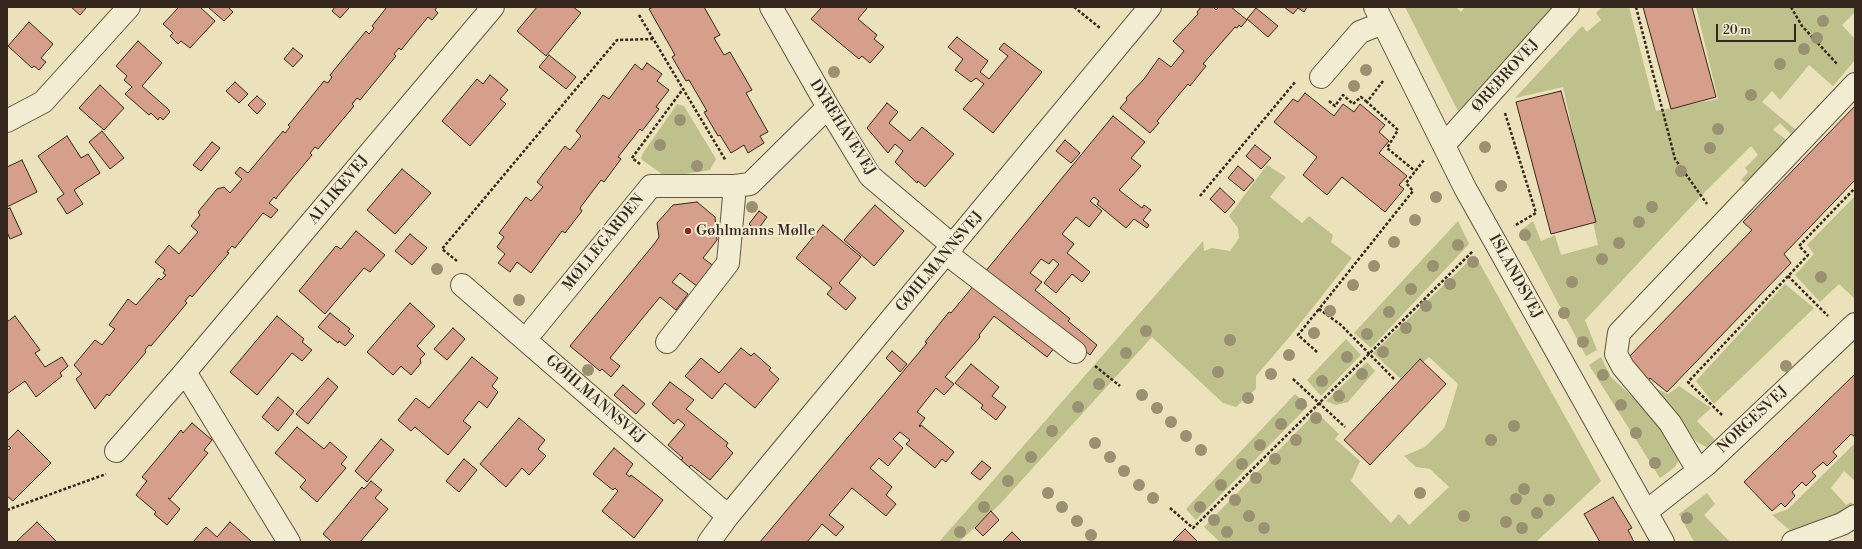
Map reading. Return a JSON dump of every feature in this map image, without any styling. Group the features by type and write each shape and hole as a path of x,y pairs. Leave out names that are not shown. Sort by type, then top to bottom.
{"street":[{"path":"7,121 43,102 129,7"},
{"name":"ALLIKEVEJ","path":"116,451 185,372 493,7"},
{"name":"DYREHAVEVEJ","path":"771,7 828,107 870,176 950,250 1075,352"},
{"name":"GØHLMANNSVEJ","path":"709,542 728,516 1150,7"},
{"name":"ØREBROVEJ","path":"1442,142 1497,86 1568,7"},
{"path":"1315,83 1360,32 1379,15"},
{"name":"ISLANDSVEJ","path":"1379,15 1442,142 1493,238 1663,542"},
{"path":"1698,470 1670,423 1624,367 1616,354 1619,334 1855,84"},
{"name":"MØLLEGÅRDEN","path":"534,329 651,186 735,186 750,184 828,107"},
{"path":"667,342 728,263 735,186"},
{"name":"GØHLMANNSVEJ","path":"462,284 728,516"},
{"name":"NORGESVEJ","path":"1646,511 1698,470 1740,433 1850,329"},
{"path":"185,372 289,542"},
{"path":"1793,542 1842,524 1855,516"}],"path":[{"path":"1074,7 1120,44"},
{"path":"1636,7 1675,159 1722,225"},
{"path":"1791,7 1802,26 1855,84"},
{"path":"639,15 728,163 735,186"},
{"path":"462,284 463,266 442,249 617,40 653,38"},
{"path":"1367,102 1401,58"},
{"path":"1200,196 1315,83 1335,106 1343,95 1354,104 1361,97 1367,102 1398,130 1387,148 1415,171"},
{"path":"1170,508 1193,528 1473,251 1536,214 1497,86"},
{"path":"651,186 646,169 632,158 683,89"},
{"path":"1317,352 1298,335 1413,191 1406,183 1442,142"},
{"path":"1740,433 1688,382 1808,255 1799,246 1855,188"},
{"path":"1788,276 1850,329"},
{"path":"1319,309 1341,325 1394,379"},
{"path":"1075,352 1120,386"},
{"path":"1293,379 1345,427"},
{"path":"7,510 121,469 116,451"}],"green space":[{"path":"1405,7 1456,7 1461,12 1465,7 1556,7 1458,111"},
{"path":"1602,7 1629,7 1656,111 1718,99 1696,7 1855,7 1855,12 1842,25 1855,39 1855,60 1833,86 1809,65 1780,100 1772,91 1762,102 1795,129 1792,135 1780,123 1773,130 1788,141 1749,185 1741,180 1748,172 1745,168 1758,155 1751,146 1706,191 1585,320 1597,350 1586,356 1520,231 1533,221 1541,241 1555,235 1561,255 1598,245 1563,87 1515,98 1582,26 1587,32 1601,20 1596,13"},
{"path":"677,104 684,106 716,159 710,170 666,177 641,159 643,153"},
{"path":"1267,165 1286,177 1270,197 1302,223 1309,216 1333,235 1331,242 1352,258 1291,335 1256,376 1256,389 1236,407 1223,403 1152,337 1000,504 959,542 939,542 1203,241 1204,251 1212,248 1230,251 1239,238 1238,228 1229,216"},
{"path":"1855,196 1855,299 1839,284 1820,302 1795,275 1814,254 1807,245"},
{"path":"1458,221 1469,244 1371,348 1354,333"},
{"path":"1475,255 1601,481 1536,542 1220,542 1204,527 1316,412 1339,434 1335,439 1360,461 1351,481 1391,523 1399,514 1409,525 1449,487 1430,469 1416,467 1404,456 1425,447 1445,427 1458,384 1429,357 1423,362 1419,359 1401,379 1373,353"},
{"path":"1785,284 1814,308 1714,404 1696,381"},
{"path":"1346,339 1361,355 1321,396 1307,380"},
{"path":"1601,357 1611,377 1655,418 1680,458 1675,467 1660,478 1589,365"},
{"path":"1367,362 1375,371 1348,402 1336,405 1326,401"},
{"path":"1679,386 1711,408 1697,421 1718,443 1708,448 1697,442 1650,389 1653,387 1668,394"},
{"path":"1295,394 1308,406 1196,520 1186,509"},
{"path":"1855,443 1855,481 1844,471 1831,488 1846,505 1851,502 1855,507 1792,532 1772,515 1788,509"},
{"path":"1707,493 1715,504 1704,515 1730,542 1694,542 1679,514"}],"building":[{"path":"71,7 87,7 80,15"},
{"path":"179,7 200,7 215,21 190,48 181,41 178,44 170,36 173,33 163,24"},
{"path":"208,7 228,7 233,12 224,21"},
{"path":"335,7 349,8 340,18 332,11"},
{"path":"387,7 437,7 435,10 438,13 432,20 428,17 401,50 399,48 394,54 396,56 360,100 357,98 352,104 354,106 318,149 315,147 310,153 312,155 276,199 274,197 269,203 278,210 271,218 263,213 235,248 232,246 227,252 229,253 192,297 190,295 185,301 187,303 151,346 149,345 145,350 146,352 109,396 107,394 95,409 76,379 82,374 74,365 95,340 102,345 115,329 109,325 128,299 136,305 159,278 161,280 166,275 163,273 165,270 155,262 169,245 179,254 198,232 191,226 200,215 198,212 217,189 224,187 230,193 242,179 235,173 240,167 248,173 283,131 285,133 290,127 288,125 324,81 328,83 332,77 330,75 366,31 369,34 374,28 372,26"},
{"path":"537,7 573,7 581,13 546,56 517,31"},
{"path":"653,7 704,7 720,35 714,38 724,55 730,52 752,90 746,93 768,132 760,136 764,143 748,153 744,145 731,153 720,135 718,136 704,112 707,111 689,80 686,81 672,57 675,55 649,9"},
{"path":"822,7 868,7 858,19 877,35 874,39 884,47 870,63 862,56 859,59 811,19"},
{"path":"1201,7 1213,7 1216,10 1219,7 1231,7 1247,20 1241,27 1239,25 1237,28 1235,27 1203,64 1206,66 1190,86 1188,84 1157,121 1159,123 1150,133 1120,108 1127,100 1126,98 1144,79 1159,58 1171,67 1184,51 1173,41 1198,14 1197,12"},
{"path":"1284,7 1307,7 1304,12 1298,8 1293,14"},
{"path":"1643,7 1692,7 1716,97 1671,109"},
{"path":"1256,8 1278,26 1268,37 1247,19"},
{"path":"29,22 53,44 41,58 46,62 39,70 34,66 32,68 8,46"},
{"path":"957,37 988,61 980,72 989,79 1008,56 999,49 1004,43 1042,72 993,133 963,109 984,84 976,78 971,82 955,70 963,59 948,47"},
{"path":"138,41 162,63 142,86 170,112 163,120 160,117 158,120 151,113 149,115 125,94 132,87 124,80 127,76 116,66"},
{"path":"293,48 303,56 293,67 284,59"},
{"path":"549,55 576,77 566,89 539,67"},
{"path":"647,63 662,74 657,81 669,90 656,107 659,109 642,131 640,129 618,157 621,159 604,182 601,180 580,208 582,211 565,233 562,231 531,273 517,262 510,272 498,263 505,254 497,247 504,237 499,233 526,197 531,201 543,187 537,182 565,146 570,150 581,136 576,131 603,95 609,99 635,64 642,70"},
{"path":"490,75 508,90 500,99 506,104 470,146 442,121 477,79 483,84"},
{"path":"235,82 248,94 239,103 226,91"},
{"path":"100,85 124,108 104,130 79,108"},
{"path":"1561,91 1596,222 1551,234 1516,102"},
{"path":"1305,93 1334,116 1343,104 1354,112 1360,104 1385,125 1379,132 1389,141 1379,153 1407,176 1399,185 1404,189 1385,212 1342,177 1327,195 1303,175 1317,157 1274,122 1293,99 1298,102"},
{"path":"257,96 266,104 257,114 248,105"},
{"path":"887,103 898,112 889,123 910,141 922,127 954,154 925,187 918,181 917,183 895,162 903,151 895,144 888,153 867,128"},
{"path":"1855,106 1855,180 1784,254 1791,263 1667,392 1650,378 1646,383 1624,362 1752,230 1743,222"},
{"path":"1113,116 1145,142 1131,158 1141,166 1119,190 1142,208 1144,205 1151,210 1143,220 1149,225 1147,228 1134,219 1126,228 1097,204 1099,201 1094,197 1090,201 1102,211 1089,227 1076,217 1062,234 1074,244 1067,253 1090,272 1082,282 1072,274 1056,293 1044,283 1059,264 1053,259 1049,264 1041,259 1030,273 1042,282 1035,290 1070,319 1068,321 1097,345 1090,355 985,272"},
{"path":"102,131 124,158 110,169 89,142"},
{"path":"67,136 81,158 88,154 100,173 74,190 83,204 67,214 57,199 64,194 38,156"},
{"path":"1065,140 1080,153 1071,163 1056,151"},
{"path":"212,142 220,148 201,171 193,165"},
{"path":"1255,145 1271,158 1261,169 1246,156"},
{"path":"22,160 37,192 7,207 7,167"},
{"path":"1238,166 1254,180 1244,191 1228,178"},
{"path":"402,169 431,193 395,234 367,210"},
{"path":"1220,188 1235,202 1225,213 1210,199"},
{"path":"697,202 715,217 717,240 703,258 715,267 698,287 680,273 672,282 688,294 676,310 660,297 610,358 620,366 611,377 602,369 600,371 570,346 655,243 659,237 657,223 673,205"},
{"path":"875,205 904,231 874,266 844,240"},
{"path":"10,208 22,234 10,239 7,232 7,209"},
{"path":"759,211 767,217 757,231 749,224"},
{"path":"823,225 861,257 839,283 856,298 846,310 827,294 832,288 796,258"},
{"path":"356,231 385,255 370,272 364,268 325,314 299,291 336,246 341,249"},
{"path":"410,234 427,248 412,265 395,251"},
{"path":"975,284 1055,347 1047,357 994,316 979,335 980,337 945,377 954,384 944,395 936,388 917,412 925,418 919,426 920,427 921,425 954,452 946,462 942,459 935,468 906,444 910,440 900,432 893,439 903,448 888,466 879,458 870,468 892,487 886,495 896,504 886,516 852,488 829,515 844,527 836,536 822,524 807,542 760,542 927,343 925,342 949,312 951,313"},
{"path":"410,303 435,326 417,346 425,354 420,359 421,363 411,375 401,366 393,375 367,352"},
{"path":"330,313 350,329 348,331 354,336 345,346 339,341 338,343 318,327"},
{"path":"15,316 40,350 35,353 45,367 62,357 68,366 60,373 62,376 36,397 25,381 7,394 7,322"},
{"path":"277,316 304,339 302,342 312,350 302,361 292,353 257,395 230,372"},
{"path":"453,328 465,339 447,360 434,349"},
{"path":"741,348 751,356 754,353 771,368 769,370 779,379 755,408 725,383 712,399 685,376 701,358 719,373"},
{"path":"892,351 907,364 900,372 886,358"},
{"path":"472,357 498,378 492,386 498,392 487,408 479,401 463,421 471,427 448,455 415,427 411,431 398,420 416,398 429,408"},
{"path":"1420,359 1446,384 1370,465 1344,440"},
{"path":"971,364 999,387 992,396 1006,407 996,420 981,408 983,405 955,383"},
{"path":"1855,374 1855,437 1851,434 1833,452 1837,456 1827,466 1823,462 1812,472 1816,476 1806,486 1802,482 1792,492 1795,496 1785,507 1781,503 1772,511 1744,482"},
{"path":"328,378 338,387 308,424 296,414"},
{"path":"670,382 694,400 686,409 728,443 726,446 733,453 710,480 691,465 689,467 681,460 683,458 668,445 685,425 678,419 674,424 652,404"},
{"path":"623,385 645,404 636,414 614,395"},
{"path":"278,397 294,411 278,431 262,417"},
{"path":"519,418 545,440 538,449 546,456 529,475 522,468 506,487 480,464"},
{"path":"192,423 212,440 204,450 208,453 170,499 168,498 180,509 167,525 154,514 156,512 136,495 147,481 142,477 181,430 183,433"},
{"path":"297,427 324,449 330,442 347,457 341,464 346,468 317,502 300,487 306,480 275,453"},
{"path":"18,430 51,463 13,501 7,496 7,451 11,448 7,445 7,441"},
{"path":"381,439 394,450 367,482 355,471"},
{"path":"614,448 633,464 626,474 630,477 631,475 663,500 634,538 602,511 618,491 615,488 613,490 593,474"},
{"path":"464,459 477,470 459,492 446,481"},
{"path":"982,461 991,468 980,480 971,473"},
{"path":"371,481 382,490 375,498 388,509 360,542 332,542 323,534 362,487 364,489"},
{"path":"1613,497 1632,528 1628,530 1634,542 1600,542 1584,514"},
{"path":"991,511 999,520 983,536 975,528"},
{"path":"37,522 57,542 16,542"},
{"path":"230,522 252,542 193,542 206,527 217,537"},
{"path":"1185,529 1198,542 1173,541"},
{"path":"1012,532 1022,542 1002,542"}],"place":[{"name":"Gøhlmanns Mølle","path":"688,231"}]}
